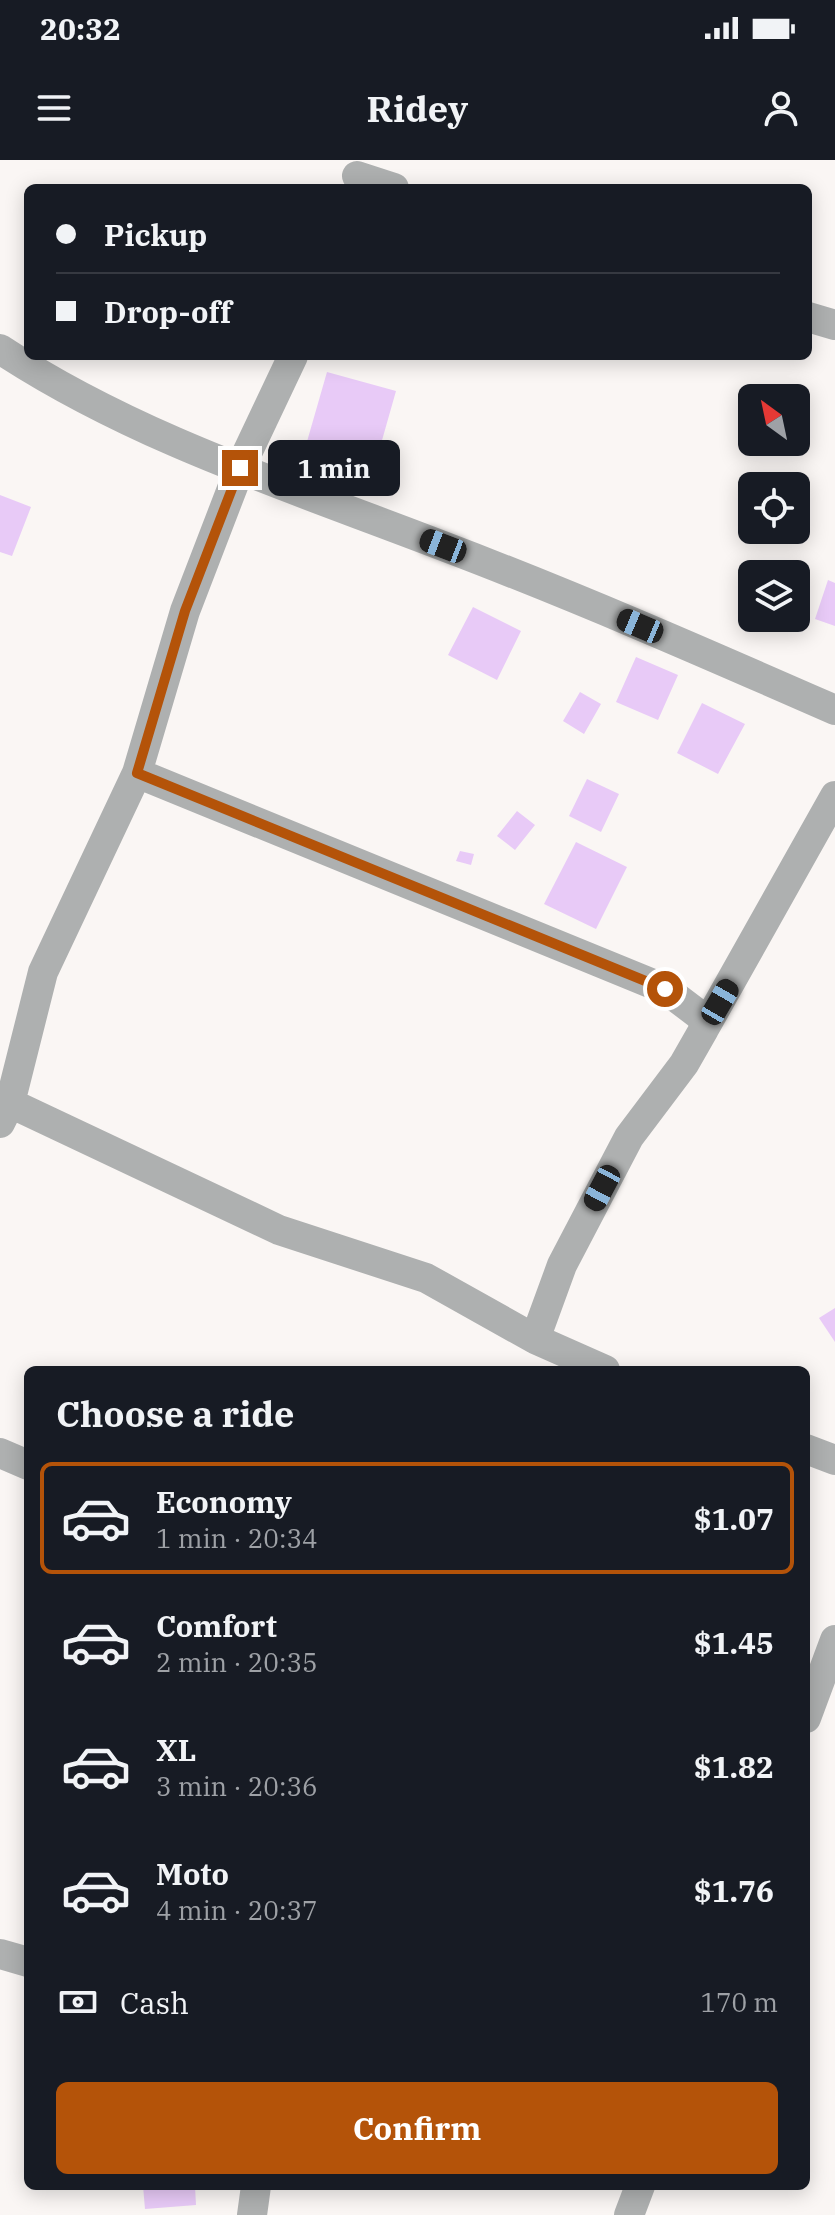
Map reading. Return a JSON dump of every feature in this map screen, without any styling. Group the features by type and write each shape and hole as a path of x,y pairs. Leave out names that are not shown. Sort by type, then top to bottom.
{"street":[{"path":"357,175 383,184"},
{"path":"812,318 835,325"},
{"path":"0,349 128,421 240,468 531,579 835,710"},
{"path":"291,360 240,468 185,611 137,773 43,972 3,1117 279,1230 426,1278 535,1339 596,1366"},
{"path":"137,773 665,989 702,1017 704,1029"},
{"path":"535,1339 562,1265 629,1137 684,1064 835,796"},
{"path":"810,1451 835,1460"},
{"path":"0,1453 24,1463"},
{"path":"810,1707 835,1640"},
{"path":"0,1954 24,1961"},
{"path":"252,2215 255,2190"},
{"path":"629,2215 638,2190"}],"building":[{"path":"327,372 396,391 375,465 306,445"},
{"path":"0,495 31,507 12,556 0,552"},
{"path":"828,580 835,583 835,626 815,619"},
{"path":"473,607 521,631 497,680 448,655"},
{"path":"636,657 678,675 658,720 616,702"},
{"path":"580,692 601,704 584,734 563,721"},
{"path":"702,703 745,724 718,774 677,753"},
{"path":"587,779 619,794 601,832 569,816"},
{"path":"517,811 535,825 515,850 497,836"},
{"path":"576,842 627,867 596,929 544,904"},
{"path":"460,851 474,854 471,865 456,861"},
{"path":"835,1308 835,1342 819,1318"},
{"path":"143,2190 195,2190 196,2205 145,2209"}],"route":[{"path":"240,468 185,611 137,773 665,989"}]}
